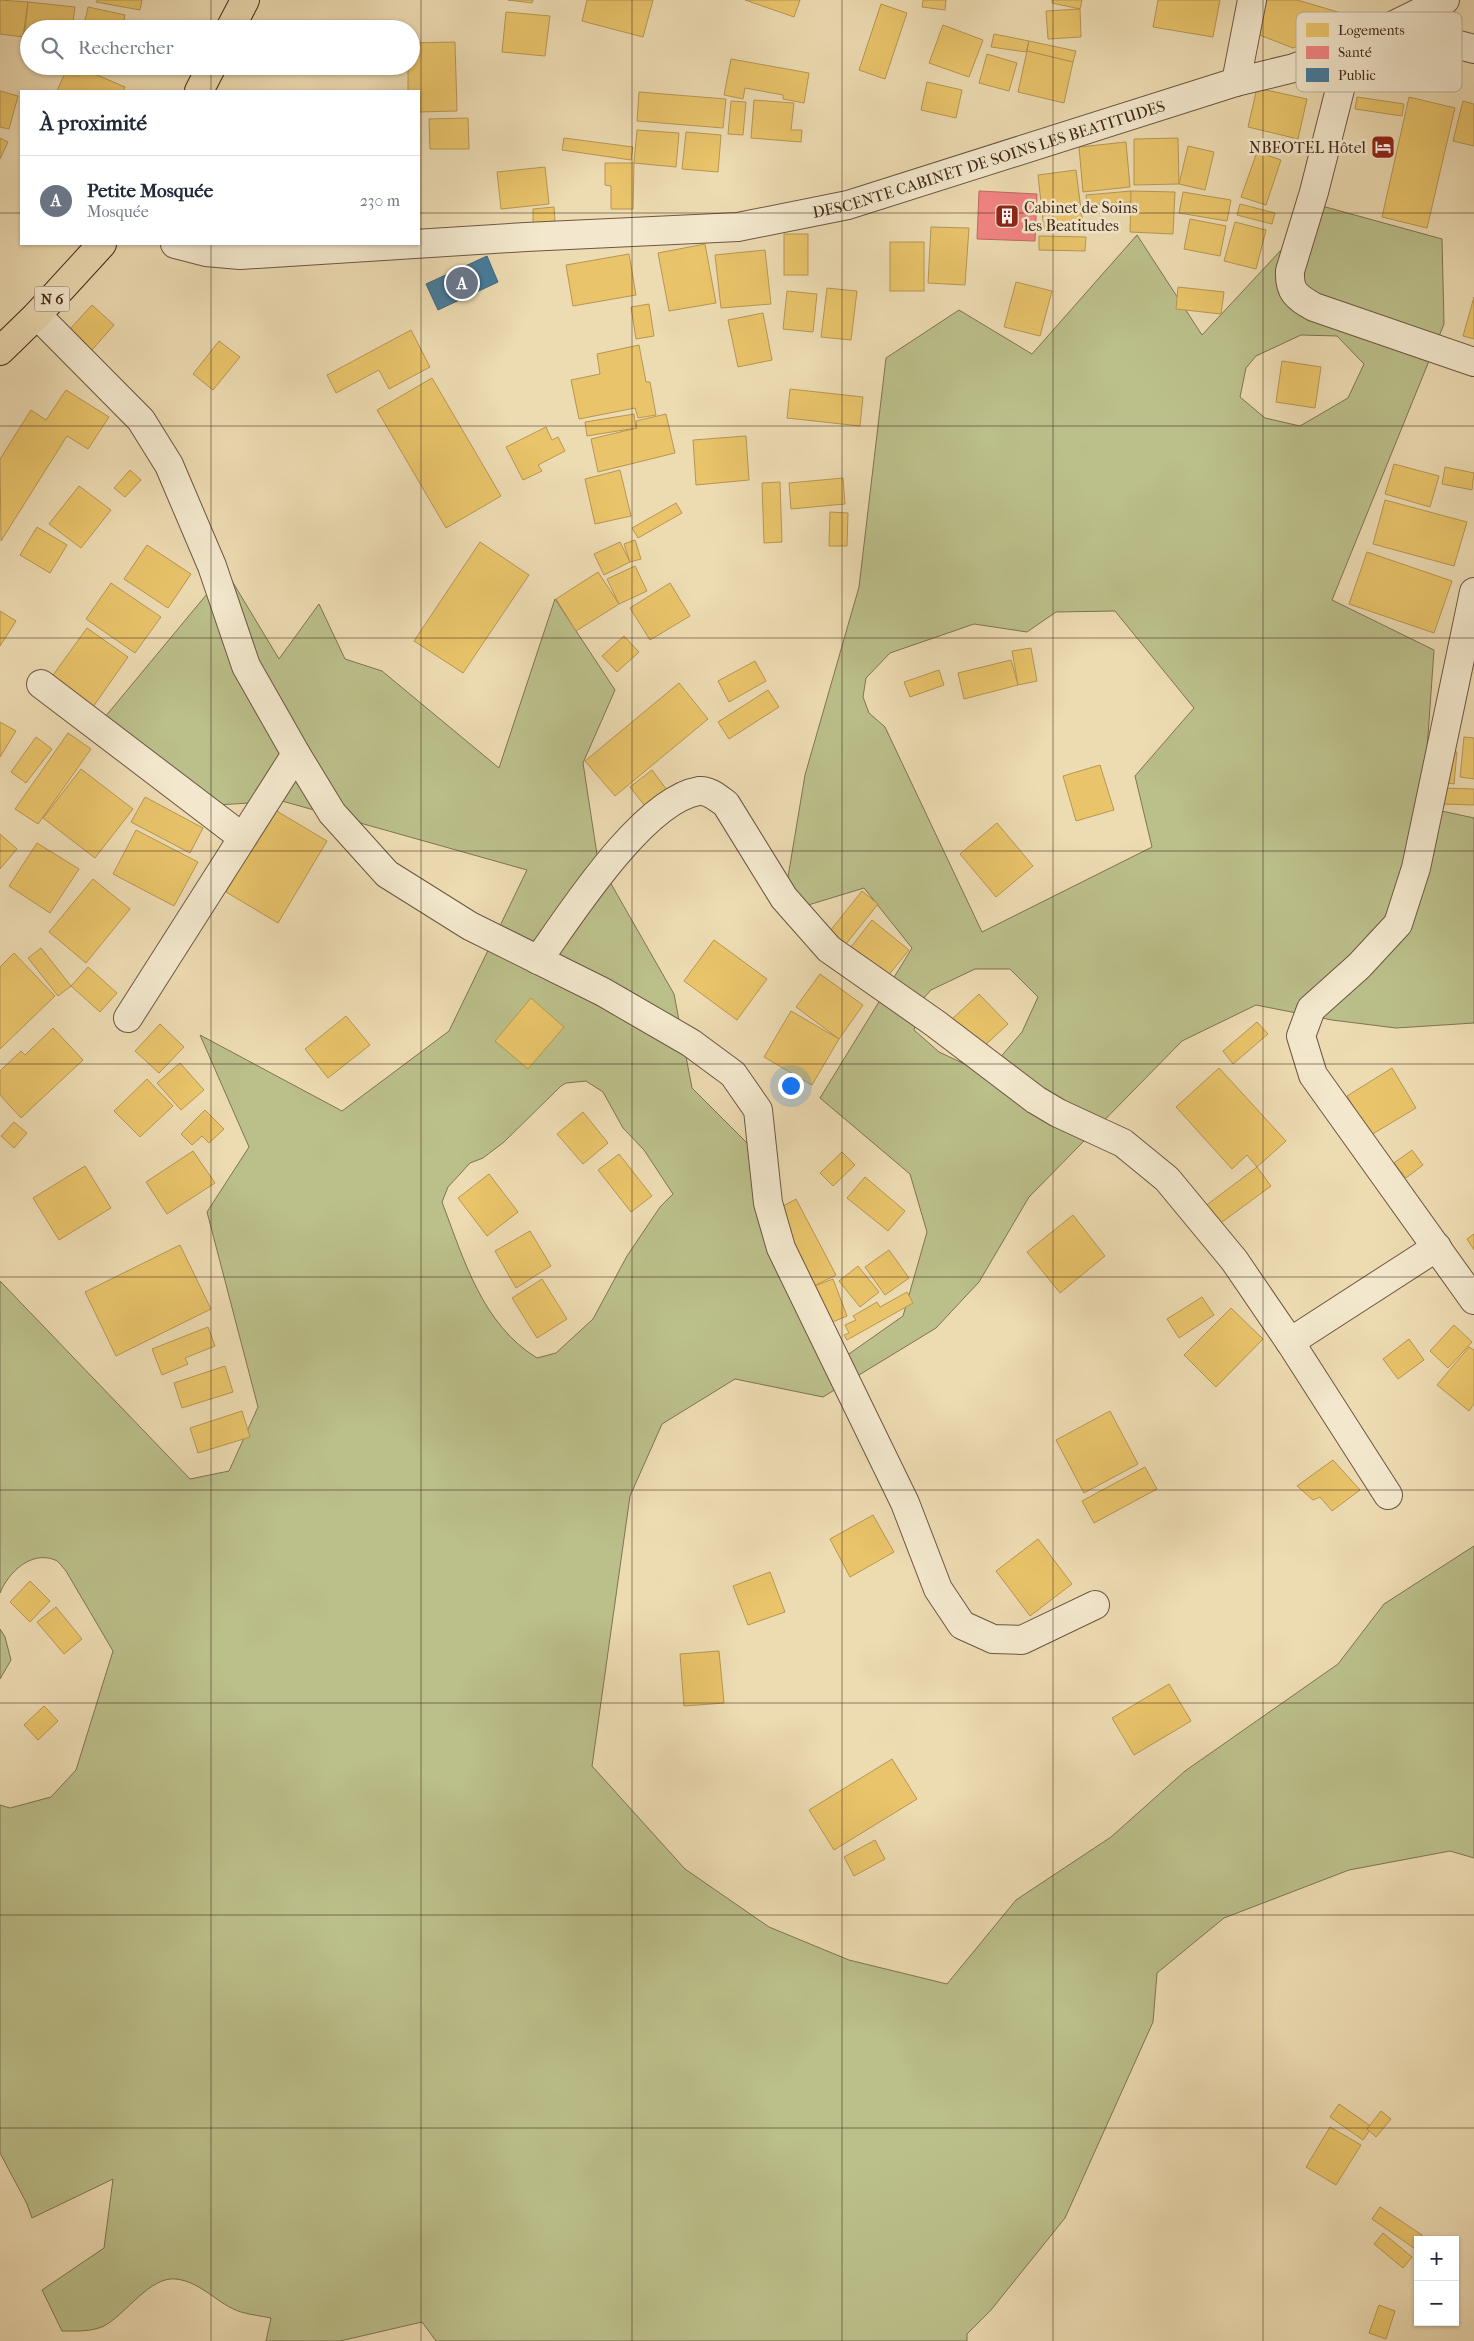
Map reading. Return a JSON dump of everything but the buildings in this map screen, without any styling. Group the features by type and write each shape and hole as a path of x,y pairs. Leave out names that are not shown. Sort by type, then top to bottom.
{"highway":[{"path":"235,20 245,0"},
{"path":"200,90 207,75"},
{"name":"N 6","path":"0,351 37,315 101,245"}],"street":[{"path":"1236,82 1252,0"},
{"name":"DESCENTE CABINET DE SOINS LES BEATITUDES","path":"1421,12 1446,0"},
{"name":"DESCENTE CABINET DE SOINS LES BEATITUDES","path":"420,244 738,227 848,206 1236,82 1296,67"},
{"path":"1339,92 1314,192 1290,271 1289,283 1296,296 1314,307 1474,362"},
{"name":"DESCENTE CABINET DE SOINS LES BEATITUDES","path":"180,245 206,252 240,255 399,245"},
{"path":"37,315 141,420 169,465 212,566 246,666 332,813 387,874 470,926 603,992 691,1043 733,1074 758,1110 768,1203 781,1248 905,1503 938,1589 962,1625 993,1639 1022,1640 1095,1606"},
{"path":"1474,592 1416,868 1398,924 1359,966 1311,1009 1301,1036 1314,1076 1474,1300"},
{"path":"41,684 242,837"},
{"path":"128,1018 296,754"},
{"path":"538,960 597,875 646,822 680,798 701,791 714,795 726,804 784,898 829,949 936,1024 1036,1100 1058,1113 1123,1143 1167,1179 1234,1260 1290,1342 1388,1495"},
{"path":"1290,1342 1437,1247"}],"green space":[{"path":"1322,206 1442,239 1444,324 1332,600 1434,650 1423,807 1474,818 1474,1023 1396,1028 1332,1020 1256,1005 1182,1041 1029,1197 979,1282 936,1328 823,1397 735,1379 662,1424 630,1496 592,1766 685,1869 769,1927 849,1960 947,1984 1016,1900 1111,1837 1185,1771 1338,1664 1384,1604 1474,1546 1474,1858 1450,1851 1349,1870 1224,1918 1157,1973 1153,2022 1065,2218 991,2310 967,2334 967,2341 436,2341 422,2322 340,2341 266,2341 271,2318 233,2309 194,2284 176,2279 157,2283 104,2326 89,2330 62,2331 42,2290 104,2248 113,2179 32,2218 27,2204 0,2153 0,1805 10,1808 51,1797 76,1770 113,1651 66,1571 56,1561 37,1558 22,1565 9,1578 0,1593 0,1281 190,1479 229,1471 258,1407 207,1212 249,1147 200,1035 342,1111 449,1031 527,870 282,801 217,805 105,717 226,571 279,659 319,604 345,659 382,671 499,768 555,599 615,690 583,763 598,861 674,994 692,1088 750,1146 846,1356 903,1316 927,1232 910,1174 820,1098 912,948 864,888 782,913 805,775 859,587 886,358 959,310 1032,354 1137,235 1202,335","holes":["1301,335 1337,336 1364,364 1348,398 1300,426 1265,418 1240,397 1246,368 1256,356","1115,611 1194,708 1135,776 1152,847 982,932 885,727 869,713 863,697 866,678 890,653 974,624 1027,632 1056,612","975,969 1010,969 1038,997 1022,1032 986,1074 939,1052 914,1030 921,1001 931,990","586,1081 603,1092 623,1128 644,1150 673,1194 660,1207 627,1256 593,1319 556,1353 537,1358 518,1344 489,1309 467,1268 442,1202 448,1187 470,1163 483,1158 504,1142 566,1083"]},
{"path":"0,1629 5,1637 11,1660 0,1679"}],"place":[{"name":"NBEOTEL Hôtel","path":"1383,147"},
{"name":"Cabinet de Soins les Beatitudes","path":"1007,216"},
{"name":"Petite Mosquée","path":"462,283"}]}
